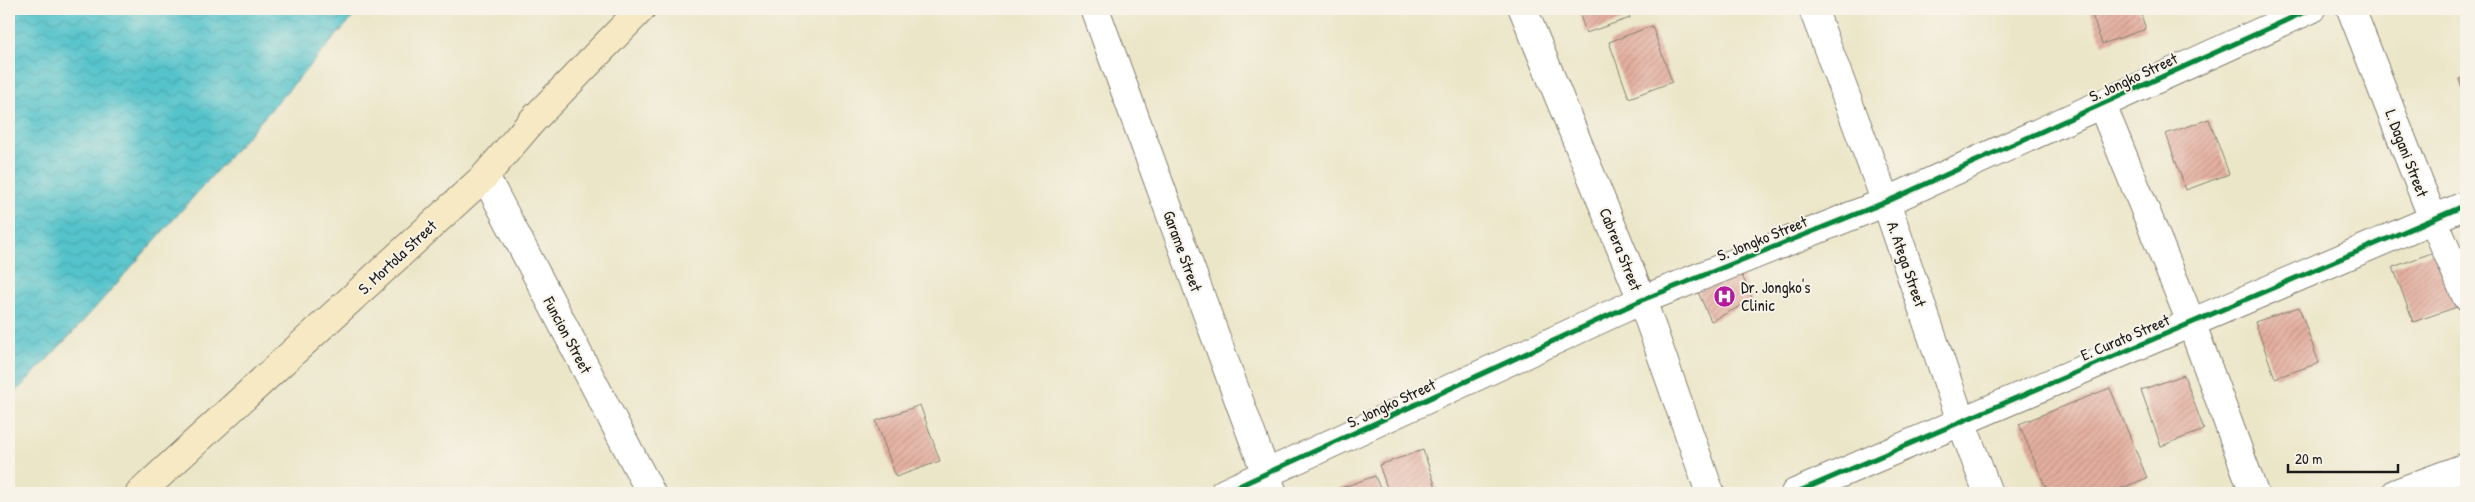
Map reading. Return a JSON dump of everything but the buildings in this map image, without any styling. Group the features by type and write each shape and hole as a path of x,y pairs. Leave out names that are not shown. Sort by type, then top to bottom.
{"street":[{"name":"S. Mortola Street","path":"140,493 485,176 533,120 641,9"},
{"name":"Garame Street","path":"1094,9 1269,484"},
{"name":"Cabrera Street","path":"1523,9 1642,300 1710,493"},
{"name":"A. Atega Street","path":"1813,9 1886,202 1961,421 1988,493"},
{"name":"S. Jongko Street","path":"1224,493 1269,484 1642,300 1886,202 2311,9"},
{"name":"L. Dagani Street","path":"2351,9 2433,219 2466,296"},
{"path":"2102,105 2191,322 2254,493"},
{"name":"Funcion Street","path":"485,176 651,493"},
{"name":"E. Curato Street","path":"1795,493 2466,205"},
{"path":"2396,493 2466,467"}],"water":[{"path":"9,9 360,9 78,327 9,399"}],"cycle path":[{"path":"1224,493 1642,300 1886,202 2311,9"},
{"path":"1795,493 2466,205"}],"place":[{"name":"Dr. Jongko's Clinic","path":"1725,296"}]}
